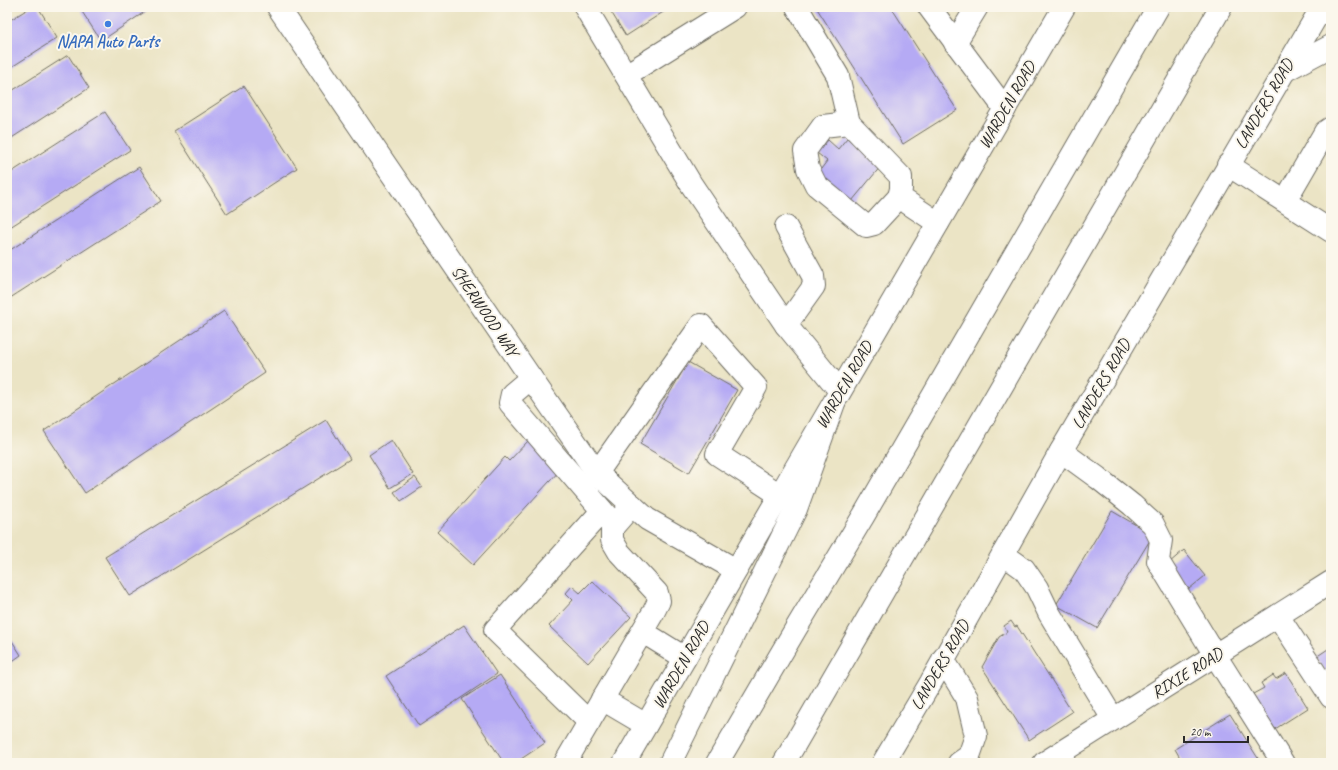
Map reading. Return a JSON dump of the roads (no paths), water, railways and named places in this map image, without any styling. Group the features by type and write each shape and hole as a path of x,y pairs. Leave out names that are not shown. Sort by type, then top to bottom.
{"main road":[{"name":"SHERWOOD WAY","path":"278,7 597,473 647,519 736,570"},
{"path":"585,7 691,184 786,325 837,397 796,509 670,763"},
{"path":"626,75 735,7"},
{"path":"797,7 838,76 849,122 901,176 902,189 899,197 874,224 866,226 816,185 808,169 805,151 823,126 849,122"},
{"path":"929,7 1004,109"},
{"path":"955,43 977,7"},
{"name":"WARDEN ROAD","path":"624,763 1064,7"},
{"path":"717,763 876,494 1158,7"},
{"path":"784,763 1221,7"},
{"name":"LANDERS ROAD","path":"883,763 944,659 1061,451 1322,7"},
{"path":"1283,72 1331,46"},
{"path":"1285,201 1326,132 1331,128"},
{"path":"1228,165 1331,231"},
{"path":"899,197 938,222"},
{"path":"786,226 813,276 814,286 786,325"},
{"path":"597,473 701,325 756,387 717,454 780,495"},
{"path":"531,378 512,394 510,403 608,518 612,528 612,540 620,552 658,593 659,601 565,763"},
{"path":"1061,451 1103,482 1153,524 1160,540 1158,560 1215,655 1283,763"},
{"path":"589,722 495,630 608,518 632,505"},
{"path":"1003,554 1024,569 1037,588 1049,613 1113,719"},
{"name":"RIXIE ROAD","path":"1057,760 1113,719 1331,582"},
{"path":"1278,616 1331,697"},
{"path":"642,632 685,658"},
{"path":"944,659 967,698 976,736 967,761"},
{"path":"602,700 646,725"}],"place":[{"name":"NAPA Auto Parts","path":"108,24"}]}
